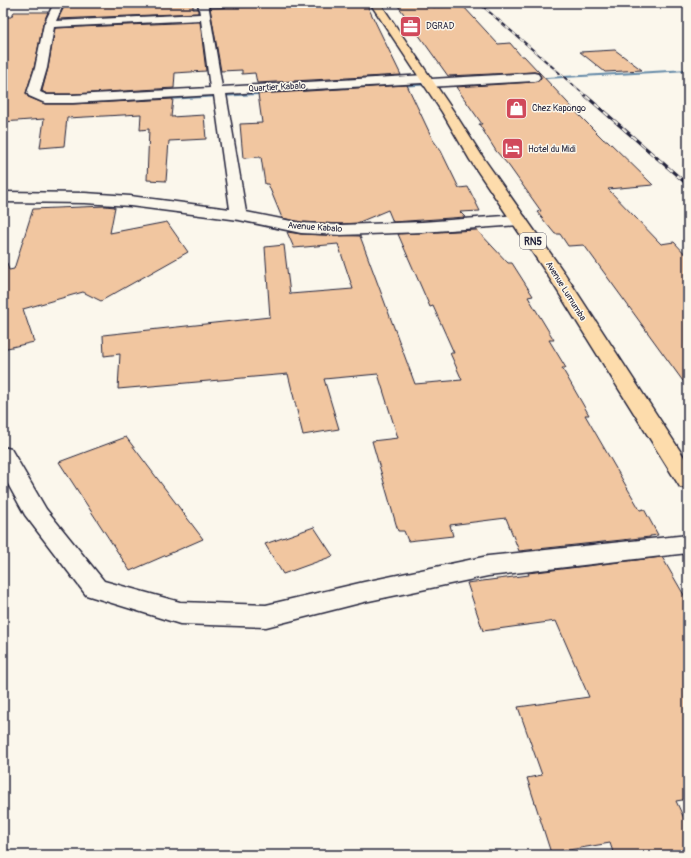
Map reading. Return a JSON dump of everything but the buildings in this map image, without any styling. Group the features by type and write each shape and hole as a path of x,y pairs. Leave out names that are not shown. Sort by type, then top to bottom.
{"highway":[{"name":"Avenue Lumumba","path":"375,3 448,112 477,160 519,220 688,481"}],"street":[{"path":"59,3 50,24 206,18"},
{"path":"203,3 217,90 220,95 239,215"},
{"name":"Quartier Kabalo","path":"50,24 41,68 33,94 45,99 73,99 217,90 534,77"},
{"name":"Avenue Kabalo","path":"3,197 85,198 130,201 239,215 301,228 341,230 422,227 519,220"},
{"path":"3,454 37,515 95,588 180,613 266,616 364,592 488,566 688,544"}],"waterway":[{"path":"528,79 688,70"},
{"path":"396,86 435,84"},
{"path":"114,101 383,87"},
{"path":"36,105 79,102"}],"railway":[{"path":"479,3 587,97"},
{"path":"586,96 688,185"}],"place":[{"name":"DGRAD","path":"410,26"},
{"name":"Chez Kapongo","path":"516,108"},
{"name":"Hotel du Midi","path":"513,149"}]}
